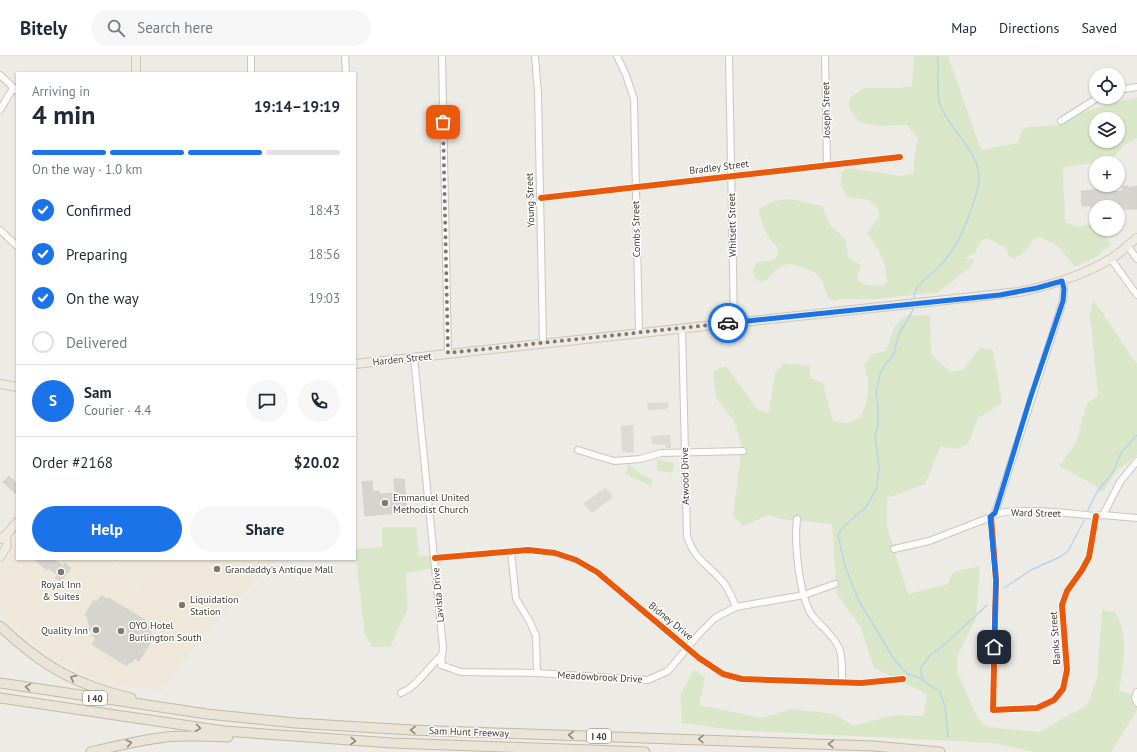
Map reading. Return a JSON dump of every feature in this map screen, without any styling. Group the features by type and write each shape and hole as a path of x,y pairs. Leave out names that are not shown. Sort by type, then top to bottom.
{"highway":[{"path":"0,626 38,659 75,680 113,693 191,712"},
{"name":"Sam Hunt Freeway","path":"0,683 191,712 344,726 873,746 940,752"},
{"name":"Sam Hunt Freeway","path":"0,698 224,731 392,743 645,752"},
{"path":"91,752 134,742 180,736 314,738"}],"main road":[{"path":"136,56 136,72"},
{"name":"Harden Street","path":"356,364 1018,292 1062,281 1111,259 1137,238"},
{"path":"0,384 16,387"},
{"path":"0,557 7,546 2,535 16,523"}],"street":[{"path":"251,56 251,72"},
{"path":"345,56 346,72"},
{"path":"442,56 448,353"},
{"name":"Young Street","path":"536,56 543,344"},
{"name":"Combs Street","path":"617,56 626,75 634,99 639,333"},
{"name":"Whitsett Street","path":"729,56 734,323"},
{"name":"Joseph Street","path":"825,56 827,165"},
{"path":"0,76 15,90 0,110"},
{"path":"1125,89 1137,87"},
{"path":"1061,121 1089,103"},
{"name":"Bradley Street","path":"540,198 900,157"},
{"path":"0,230 16,245"},
{"path":"1127,245 1137,259"},
{"path":"1111,259 1137,295"},
{"path":"993,515 1063,301 1064,289 1062,281"},
{"name":"Atwood Drive","path":"682,329 686,528 689,544 700,561 716,574 728,588 736,607"},
{"name":"Lavista Drive","path":"414,358 435,558 443,648 442,655"},
{"path":"578,450 614,461 640,459 661,453 742,451"},
{"path":"1103,515 1120,482 1137,461"},
{"name":"Ward Street","path":"894,549 929,541 993,515 1026,510 1137,518"},
{"name":"Banks Street","path":"993,515 996,580 993,710 1037,708 1049,704 1063,689 1067,670 1062,605 1067,591 1089,557 1096,516"},
{"path":"797,519 796,545 804,595 813,616 834,637 840,648 842,660 842,682"},
{"name":"Bidney Drive","path":"435,558 528,550 550,552 566,556 585,564 699,658 716,670 738,679 877,682 903,678"},
{"path":"511,552 516,599 530,622 536,636 537,673"},
{"name":"Meadowbrook Drive","path":"442,655 441,665 454,670 537,673 648,680 668,671 699,634 715,618 736,607 804,595 835,584"},
{"path":"401,693 412,686 442,655"},
{"path":"1137,692 1137,703"}],"shaded area":[{"path":"668,402 669,406 666,409 648,410 647,403"},
{"path":"633,425 634,452 622,451 621,426"},
{"path":"670,435 671,448 666,448 665,445 652,444 651,436"},
{"path":"605,488 612,495 612,498 592,513 583,504"},
{"path":"16,544 16,560 110,560 175,627 113,560 276,560 194,646 162,691 99,681 52,660 0,615 0,568"}],"green space":[{"path":"914,56 948,56 981,150 1018,143 1022,130 1028,127 1061,125 1077,114 1112,104 1125,104 1125,100 1137,97 1137,138 1125,144 1125,112 1089,112 1089,148 1121,148 1114,156 1089,156 1089,164 1063,167 1065,222 1077,227 1089,224 1089,236 1106,236 1111,244 1096,257 1075,267 1058,246 1040,237 1033,240 1026,251 1014,259 1008,255 1006,248 987,238 981,241 975,253 964,259 974,259 971,266 939,292 876,299 841,299 835,301 828,298 823,283 814,272 800,266 789,264 780,267 767,280 760,282 754,277 753,270 756,263 775,259 778,253 777,246 765,229 759,209 775,201 789,200 822,206 830,225 845,239 849,258 861,265 857,278 870,286 879,286 887,283 886,269 882,256 867,233 879,217 879,210 869,200 847,197 841,185 842,171 848,168 901,176 914,173 914,159 918,139 907,125 879,126 859,122 851,111 849,104 851,97 864,88 899,88 912,86"},
{"path":"1093,301 1137,363 1137,455 1117,470 1102,493 1094,485 1059,466 1076,443 1087,403 1098,396 1090,314"},
{"path":"930,315 931,354 950,372 963,370 980,348 993,350 1002,403 978,418 968,444 955,449 941,446 925,484 887,498 887,527 908,594 948,584 953,572 980,566 976,619 957,656 957,671 977,717 987,727 1039,732 1087,705 1097,679 1102,610 1115,612 1120,622 1123,631 1124,651 1119,691 1131,694 1137,700 1137,710 1111,752 1035,752 994,743 733,730 682,723 680,695 694,670 705,678 699,705 762,718 791,709 834,714 854,726 893,715 923,716 927,694 874,668 861,628 837,594 832,524 782,519 768,515 743,526 733,515 742,447 734,421 716,398 713,371 726,366 757,409 769,413 775,373 784,363 810,366 810,378 823,383 833,421 847,423 860,418 865,405 868,392 868,379 864,365 873,354 886,351 895,326 905,316"},
{"path":"657,459 674,463 673,473 657,471"},
{"path":"628,464 641,474 652,479 651,486 625,474"},
{"path":"382,527 416,527 419,556 434,555 434,568 406,573 408,608 390,647 373,647 365,635 356,549 382,547"}],"building":[{"path":"1125,186 1128,186 1128,188 1137,186 1137,209 1125,209 1125,200 1089,200 1089,206 1082,206 1081,191 1125,192"},
{"path":"9,476 16,483 16,494 3,482"},
{"name":"Emmanuel United Methodist Church","path":"394,479 404,479 407,512 365,516 362,482 372,481 373,492 379,491 379,494 395,493"},
{"name":"Royal Inn & Suites","path":"35,560 54,560 63,566 65,563 71,568 61,581 55,578 58,575 48,568 47,570"},
{"name":"Quality Inn","path":"101,596 108,599 109,598 153,625 150,633 155,636 139,661 135,658 131,663 129,662 127,666 92,644 96,638 92,636 94,633 88,629 90,627 87,616 85,615 94,600 97,602"}],"waterway":[{"path":"914,300 914,294 919,285 940,266 955,246 966,224 973,205 979,181 975,160 944,114 940,104 938,92 937,56"},
{"path":"914,306 899,334 893,356 884,366 880,374 876,393 878,424 875,437 879,466 877,488 866,507 842,528 838,536 846,569 859,601 894,659 907,674 918,677 940,692 945,706 948,737"},
{"path":"1088,510 1097,492 1113,472 1121,453 1137,435"},
{"path":"1004,588 1031,570 1062,556 1068,551 1084,521"},
{"path":"923,679 921,667 930,655 943,646 987,605"}],"cycle path":[{"path":"541,198 900,157"},
{"path":"991,517 996,580 993,710 1037,708 1054,700 1063,689 1067,670 1062,605 1067,591 1089,557 1096,516"},
{"path":"435,558 528,550 555,553 576,560 597,572 699,658 723,674 742,679 861,683 903,679"}],"way so far":[{"path":"443,122 448,353 728,323"}],"place":[{"name":"Emmanuel United Methodist Church","path":"385,503"},
{"name":"Grandaddy's Antique Mall","path":"217,569"},
{"name":"Royal Inn & Suites","path":"61,572"},
{"name":"Liquidation Station","path":"182,605"},
{"name":"Quality Inn","path":"96,630"},
{"name":"OYO Hotel Burlington South","path":"121,631"}],"route":[{"path":"728,323 760,321 804,315 1000,295 1037,288 1062,281 1064,289 1063,301 1030,399 1022,430 995,513 990,517 996,580 994,647"}]}
